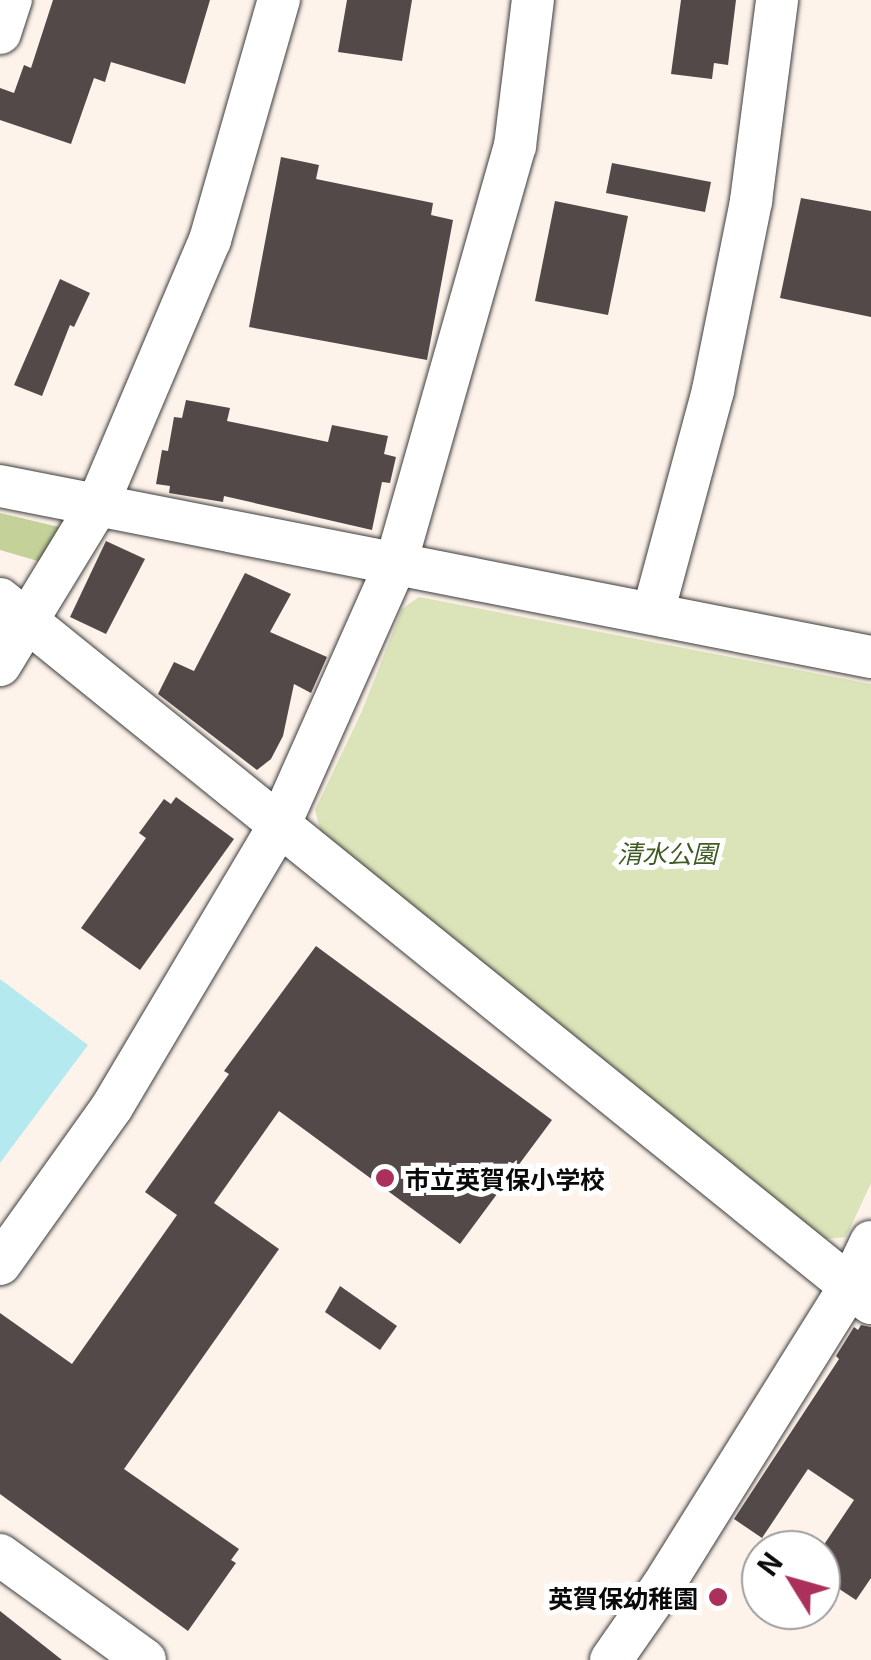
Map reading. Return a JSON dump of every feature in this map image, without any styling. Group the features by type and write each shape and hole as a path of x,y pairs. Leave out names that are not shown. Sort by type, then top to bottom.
{"street":[{"path":"0,33 12,0"},
{"path":"0,666 15,611 97,506 210,240 279,0"},
{"path":"0,1264 112,1108 280,826 396,563 515,146 533,0"},
{"path":"653,613 713,390 748,220 777,0"},
{"path":"0,486 870,653"},
{"path":"15,611 860,1294"},
{"path":"611,1660 860,1294 871,1242"},
{"path":"0,1555 145,1660"}],"green space":[{"path":"0,513 59,527 48,564 0,550"},
{"name":"清水公園","path":"419,597 871,684 871,1183 846,1237 824,1239 321,833 315,810 362,711 402,609"}],"water":[{"path":"0,979 88,1045 0,1163"}],"building":[{"path":"53,0 210,0 185,84 111,62 105,82 94,78 71,144 0,120 0,88 14,93 24,65 31,68"},
{"path":"347,0 412,0 402,61 338,52"},
{"path":"681,0 736,0 728,65 714,63 712,79 671,74"},
{"path":"281,157 319,165 316,179 433,203 431,215 453,220 427,360 249,327"},
{"path":"612,163 711,182 705,212 606,193"},
{"path":"801,198 871,211 871,317 780,298"},
{"path":"555,201 628,216 608,315 535,301"},
{"path":"60,279 90,293 74,327 70,325 42,396 14,385"},
{"path":"186,400 230,408 227,421 328,442 332,425 388,436 384,454 396,457 390,483 382,482 372,530 224,496 223,502 169,493 170,486 156,484 162,450 168,451 174,417 182,418"},
{"path":"106,541 145,559 106,634 70,617"},
{"path":"245,573 291,594 270,632 327,657 311,693 294,684 283,736 271,759 257,770 158,694 174,662 194,671"},
{"path":"176,797 234,839 140,970 81,928 146,838 139,833 164,799 171,804"},
{"path":"316,946 552,1120 460,1244 279,1111 214,1203 279,1249 124,1469 239,1549 231,1560 236,1563 188,1631 0,1494 0,1313 72,1364 177,1215 145,1192 229,1074 224,1071"},
{"path":"340,1286 397,1326 380,1350 325,1312"},
{"path":"861,1325 871,1327 871,1578 856,1600 841,1590 841,1530 834,1530 854,1500 808,1469 767,1530 750,1530 734,1519 839,1359 836,1356 854,1327 858,1330"},
{"path":"0,1611 62,1660 0,1660"}],"place":[{"name":"市立英賀保小学校","path":"385,1178"},
{"name":"英賀保幼稚園","path":"718,1597"}]}
